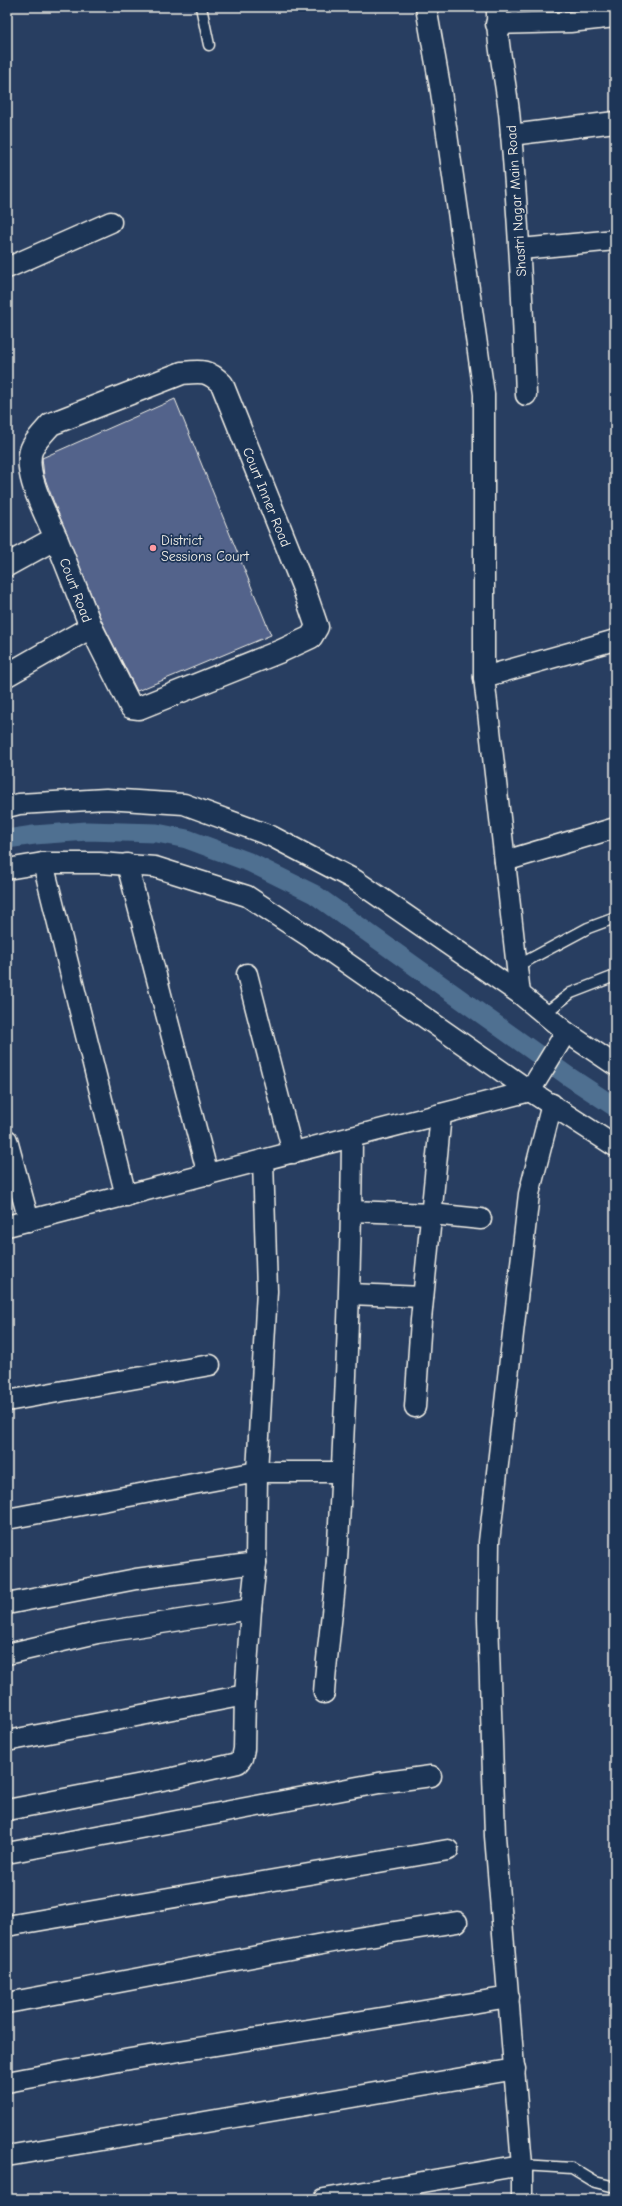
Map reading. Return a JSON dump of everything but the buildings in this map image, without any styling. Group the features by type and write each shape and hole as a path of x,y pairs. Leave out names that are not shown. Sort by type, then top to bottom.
{"street":[{"path":"426,7 441,92 484,394 484,678 520,994"},
{"path":"497,16 570,22 615,17"},
{"name":"Shastri Nagar Main Road","path":"497,16 511,135 521,250 526,395"},
{"path":"511,135 615,122"},
{"path":"7,268 111,222"},
{"path":"521,250 615,240"},
{"name":"Court Inner Road","path":"56,538 37,492 30,468 32,447 51,424 182,372 206,372 214,375 222,384 303,586 317,627 311,636 281,650 139,708 131,707 91,627"},
{"name":"Court Road","path":"7,565 56,538 91,627 7,675"},
{"path":"484,678 615,640"},
{"path":"7,807 19,804 106,799 184,804 271,836 355,880 520,994 544,1014 562,1038 615,1065"},
{"path":"505,861 615,828"},
{"path":"43,863 126,1196"},
{"path":"7,869 43,863 127,864 155,867 247,896 534,1084 552,1104 615,1146"},
{"path":"127,864 208,1175"},
{"path":"248,974 292,1153"},
{"path":"7,1226 352,1138 441,1114 534,1084 562,1038"},
{"path":"522,2199 522,2165 515,2069 495,1836 488,1618 489,1542 529,1194 552,1104"},
{"path":"415,1407 423,1297 441,1114"},
{"path":"324,1693 337,1563 350,1294 352,1138"},
{"path":"7,1140 29,1221"},
{"path":"7,1810 173,1778 238,1763 244,1749 245,1695 256,1563 257,1472 267,1291 263,1160"},
{"path":"351,1211 432,1214 481,1219"},
{"path":"350,1294 423,1297"},
{"path":"7,1401 210,1365"},
{"path":"7,1518 257,1472 341,1472"},
{"path":"7,1604 136,1580 256,1563"},
{"path":"7,1654 97,1633 251,1609"},
{"path":"7,1741 245,1695"},
{"path":"7,1853 379,1783 431,1776"},
{"path":"7,1926 448,1850"},
{"path":"7,2003 338,1941 457,1922"},
{"path":"7,2082 130,2059 509,1997"},
{"path":"7,2156 515,2069"},
{"path":"324,2199 522,2165"}],"lane":[{"path":"201,7 209,45"},
{"path":"516,966 588,928 615,918"},
{"path":"544,1014 570,993 615,976"},
{"path":"522,2165 572,2168 594,2182 615,2188"}],"waterway":[{"path":"7,839 34,835 87,831 157,833 187,839 249,862 314,894 568,1076 615,1107"}],"place":[{"name":"District Sessions Court","path":"153,548"}]}
